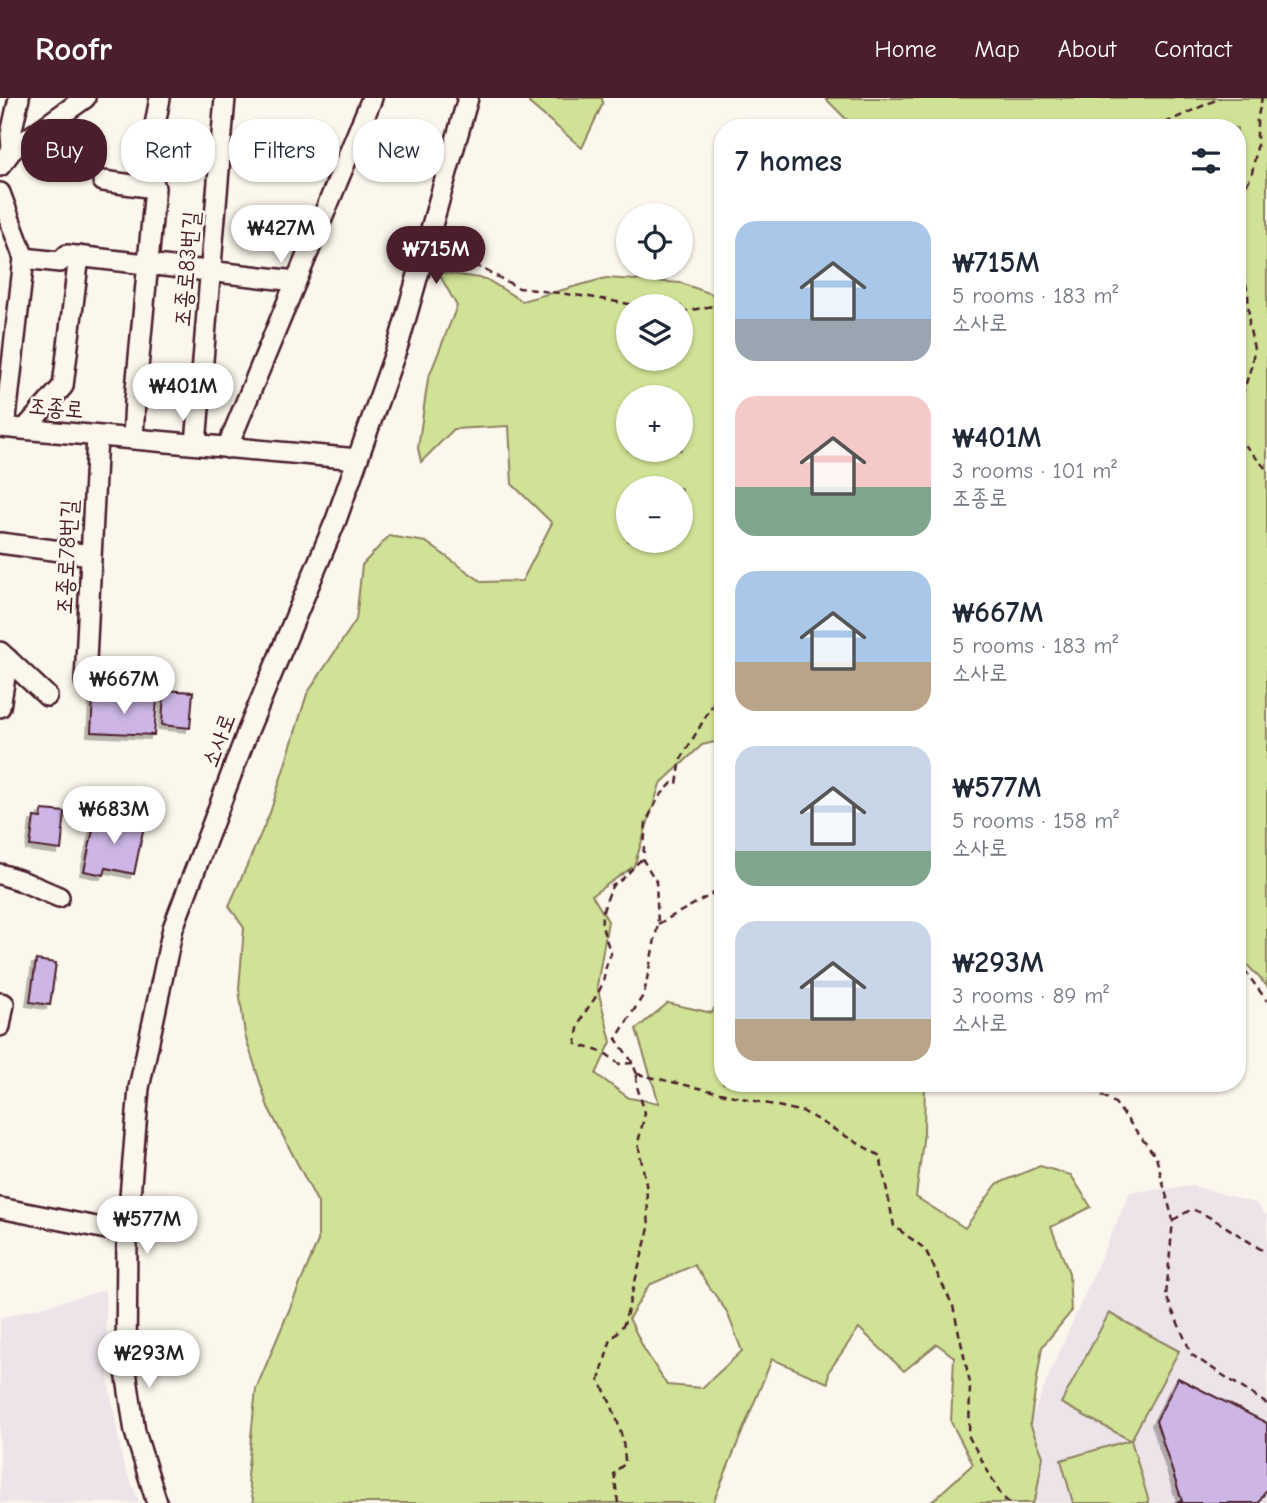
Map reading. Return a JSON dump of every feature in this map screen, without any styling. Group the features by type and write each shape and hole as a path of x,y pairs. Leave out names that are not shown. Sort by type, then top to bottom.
{"street":[{"path":"12,150 11,134 19,98"},
{"path":"0,166 12,150 85,98"},
{"path":"134,439 141,329 155,187 152,176 158,149 155,125 160,98"},
{"name":"조종로83번길","path":"195,444 225,98"},
{"path":"227,447 373,98"},
{"name":"소사로","path":"156,1503 135,1433 126,1371 127,1233 139,1088 173,928 247,733 336,520 358,459 399,342 468,98"},
{"path":"107,181 155,187"},
{"path":"0,194 24,258 2,427"},
{"path":"24,258 60,262 67,255 79,256 296,281"},
{"path":"25,429 63,386 79,256"},
{"name":"조종로","path":"2,427 358,459"},
{"name":"조종로78번길","path":"85,681 97,436"},
{"path":"0,543 91,555"},
{"path":"4,655 47,696"},
{"path":"0,707 4,655"},
{"path":"0,874 59,897"},
{"path":"0,1026 2,1003"},
{"path":"0,1208 127,1233"}],"path":[{"path":"1174,119 1220,98"},
{"path":"1246,186 1252,173 1257,147 1257,120 1262,98"},
{"path":"421,264 479,267 519,288 616,302"},
{"path":"1246,285 1254,349 1246,383"},
{"path":"693,310 714,306"},
{"path":"1246,446 1267,470"},
{"path":"618,1503 614,1472 625,1465 625,1453 612,1405 599,1380 610,1342 624,1324 649,1228 646,1184 638,1143 645,1113 636,1083 638,1074 616,1039 644,994 658,924 656,881 643,858 646,822 659,797 672,783 677,784 681,759 714,702"},
{"path":"633,1063 620,1064 605,1053 576,1044 577,1026 601,987 606,963 611,954 601,929 600,916 612,886 626,879 643,858"},
{"path":"658,924 714,893"},
{"path":"1246,972 1267,1001"},
{"path":"638,1074 714,1091"},
{"path":"717,1092 804,1112 880,1156 894,1226 925,1249 953,1306 970,1383 970,1437 1001,1495 1009,1503"},
{"path":"1096,1092 1115,1103 1156,1157 1173,1220 1166,1296 1192,1355 1267,1404"},
{"path":"1173,1220 1192,1209 1212,1217 1235,1235 1267,1252"}],"shaded area":[{"path":"1194,1186 1255,1203 1267,1216 1267,1503 997,1503 1052,1368 1130,1192"},
{"path":"105,1290 108,1377 123,1464 140,1503 0,1503 0,1318"}],"green space":[{"path":"530,98 602,98 603,103 582,148 529,103"},
{"path":"825,98 1267,98 1267,986 1246,964 1246,119 846,119"},
{"path":"438,272 486,279 522,301 606,278 681,283 714,295 714,742 702,745 660,784 634,866 592,895 608,921 597,986 611,1042 596,1074 629,1098 659,1103 636,1029 668,1003 712,1013 714,1009 714,1092 925,1092 924,1132 916,1197 965,1228 997,1184 1040,1166 1071,1175 1091,1207 1051,1227 1069,1273 1071,1312 1042,1347 1030,1424 1043,1456 1033,1503 930,1503 973,1464 951,1422 954,1357 937,1344 904,1371 859,1328 829,1371 828,1383 772,1359 713,1503 254,1503 247,1476 256,1389 318,1241 318,1203 268,1107 245,1035 239,989 244,928 229,906 270,813 307,694 356,620 362,565 389,536 426,542 482,582 522,581 552,523 512,484 509,426 454,429 421,462 418,448 428,379 457,306","holes":["694,1265 727,1312 742,1351 702,1388 667,1385 644,1349 629,1318 649,1285"]},
{"path":"1109,1313 1179,1351 1131,1440 1149,1502 1146,1503 1073,1503 1061,1460 1130,1440 1061,1403"}],"building":[{"path":"164,690 193,692 190,728 162,725"},
{"path":"93,697 157,700 154,735 91,732"},
{"path":"42,810 65,812 61,850 30,846 34,817 41,818"},
{"path":"96,816 144,826 134,874 106,868 104,875 84,871"},
{"path":"36,960 56,963 50,1005 30,1002"},
{"path":"1178,1378 1267,1423 1267,1488 1259,1503 1174,1503 1182,1501 1156,1421"}]}
